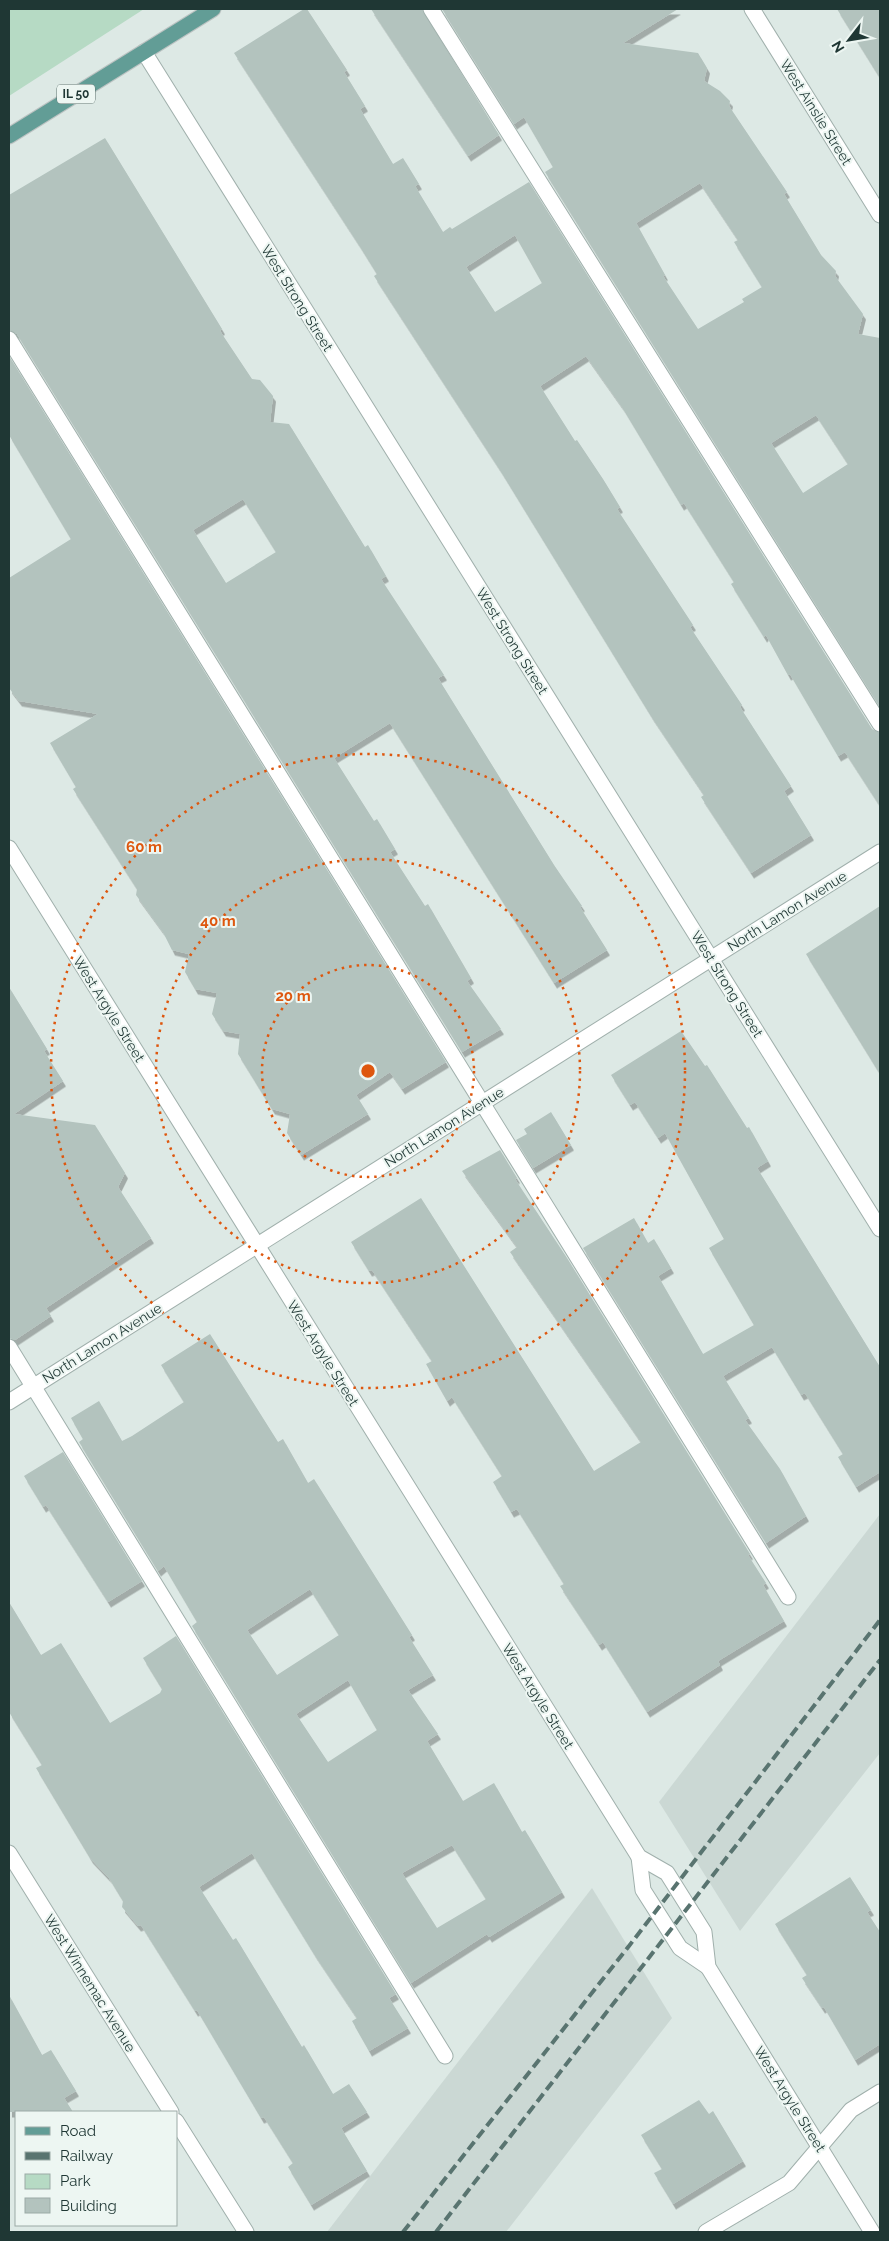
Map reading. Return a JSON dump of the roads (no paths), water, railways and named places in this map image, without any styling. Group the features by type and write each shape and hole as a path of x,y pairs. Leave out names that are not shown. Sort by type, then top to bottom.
{"main road":[{"name":"IL 50","path":"9,136 214,9"}],"street":[{"path":"431,9 880,724"},
{"name":"West Ainslie Street","path":"752,9 880,215"},
{"name":"West Strong Street","path":"144,52 880,1230"},
{"path":"9,339 788,1597"},
{"name":"West Argyle Street","path":"9,848 639,1856 643,1890 680,1948 708,1966"},
{"name":"North Lamon Avenue","path":"9,1402 880,852"},
{"path":"9,1347 445,2056"},
{"name":"West Winnemac Avenue","path":"9,1853 170,2111"},
{"name":"West Argyle Street","path":"639,1856 667,1873 704,1932 708,1966 872,2232"},
{"path":"706,2232 788,2183 851,2110 880,2092"},
{"path":"178,2124 246,2232"}],"railway":[{"path":"403,2232 629,1946 880,1620"},
{"path":"436,2232 880,1660"}]}
